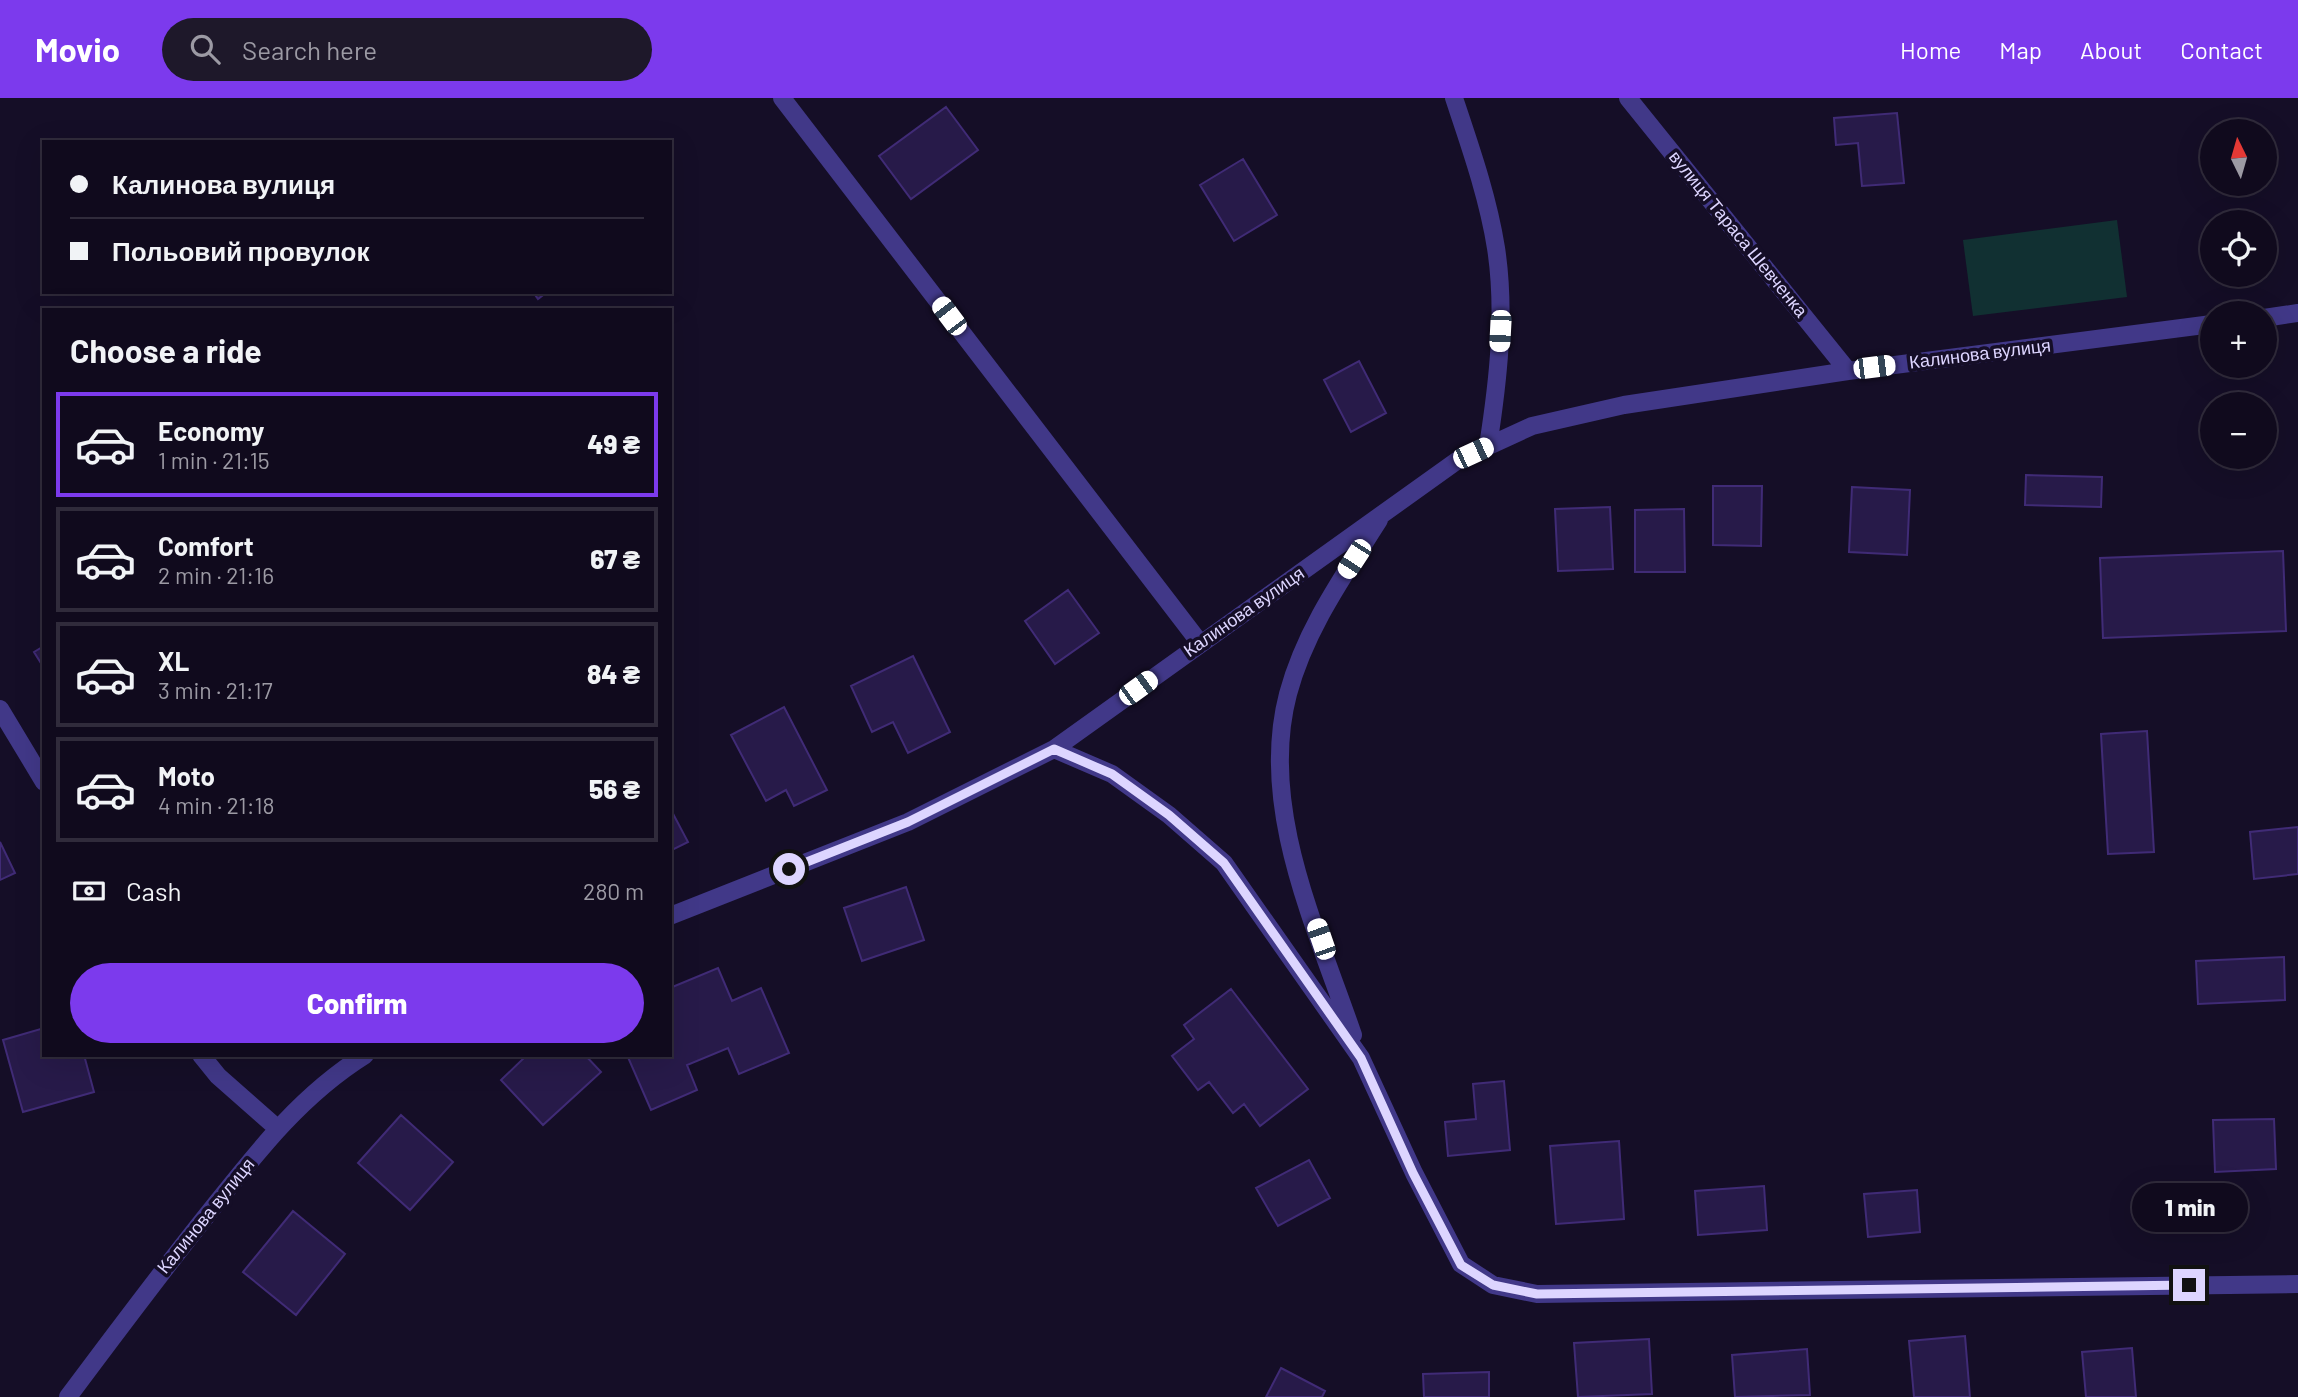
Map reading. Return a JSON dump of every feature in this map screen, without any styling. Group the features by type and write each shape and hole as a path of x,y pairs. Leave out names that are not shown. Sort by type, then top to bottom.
{"street":[{"path":"782,98 1200,643"},
{"path":"1454,98 1471,147 1496,248 1500,331 1497,391 1488,446"},
{"name":"вулиця Тараса Шевченка","path":"1628,98 1848,371"},
{"path":"2277,316 2298,313"},
{"name":"Калинова вулиця","path":"672,915 908,822 1054,749 1458,460 1532,426 1624,405 1848,371 2200,326"},
{"path":"1384,513 1324,605 1288,694 1278,765 1286,824 1305,891 1361,1058 1413,1173 1461,1265 1493,1285 1537,1294 2298,1284"},
{"path":"0,709 42,779"},
{"path":"1054,749 1112,774 1169,815 1224,863 1361,1058"},
{"path":"203,1057 218,1076 277,1128"},
{"name":"Калинова вулиця","path":"68,1397 157,1278 277,1128 334,1074 362,1057"}],"green space":[{"path":"2117,220 2127,297 1973,316 1963,240"}],"building":[{"path":"946,107 978,150 911,199 879,156"},
{"path":"1897,113 1904,183 1862,186 1858,143 1836,145 1834,118"},
{"path":"1243,159 1277,215 1234,241 1200,185"},
{"path":"1359,361 1386,413 1351,432 1324,380"},
{"path":"2026,475 2102,477 2101,507 2025,505"},
{"path":"1713,486 1762,486 1761,546 1713,545"},
{"path":"1852,487 1910,490 1907,555 1849,552"},
{"path":"1610,507 1613,569 1558,571 1555,509"},
{"path":"1684,509 1685,572 1635,572 1635,510"},
{"path":"2283,551 2286,631 2103,638 2100,558"},
{"path":"1068,590 1099,633 1055,664 1025,621"},
{"path":"42,647 42,665 34,652"},
{"path":"913,656 950,732 908,753 893,722 872,732 851,686"},
{"path":"784,707 827,790 794,806 786,790 766,801 731,735"},
{"path":"2147,731 2154,852 2108,854 2101,734"},
{"path":"672,812 688,842 672,850"},
{"path":"2298,827 2298,874 2254,879 2250,832"},
{"path":"0,842 15,873 0,880"},
{"path":"906,887 924,940 862,961 844,908"},
{"path":"2284,957 2285,1000 2198,1004 2196,961"},
{"path":"718,968 732,1001 761,988 789,1053 739,1074 728,1048 687,1065 697,1090 651,1110 628,1057 672,1057 672,987"},
{"path":"1231,989 1308,1089 1260,1126 1244,1104 1233,1113 1209,1082 1198,1090 1172,1056 1194,1039 1184,1025"},
{"path":"42,1029 42,1057 85,1057 94,1092 23,1112 3,1040"},
{"path":"525,1057 587,1057 601,1072 543,1125 501,1080"},
{"path":"1504,1081 1510,1150 1448,1156 1445,1122 1476,1119 1473,1084"},
{"path":"401,1115 453,1162 410,1210 358,1163"},
{"path":"2274,1119 2276,1169 2215,1172 2213,1120"},
{"path":"1619,1141 1624,1219 1556,1224 1550,1146"},
{"path":"1309,1160 1330,1198 1278,1226 1256,1188"},
{"path":"1764,1186 1767,1230 1698,1235 1695,1191"},
{"path":"1917,1190 1920,1232 1868,1237 1864,1194"},
{"path":"293,1211 345,1254 296,1315 243,1272"},
{"path":"1965,1336 1970,1397 1914,1397 1909,1341"},
{"path":"1649,1339 1652,1394 1578,1397 1574,1343"},
{"path":"2132,1348 2136,1397 2086,1397 2082,1352"},
{"path":"1807,1349 1810,1395 1735,1397 1732,1355"},
{"path":"1281,1368 1325,1391 1322,1397 1266,1397"},
{"path":"1489,1372 1489,1397 1424,1397 1423,1374"}],"route":[{"path":"789,869 908,822 1054,749 1112,774 1169,815 1224,863 1270,923 1361,1058 1413,1173 1461,1265 1493,1285 1537,1294 2189,1285"}]}
